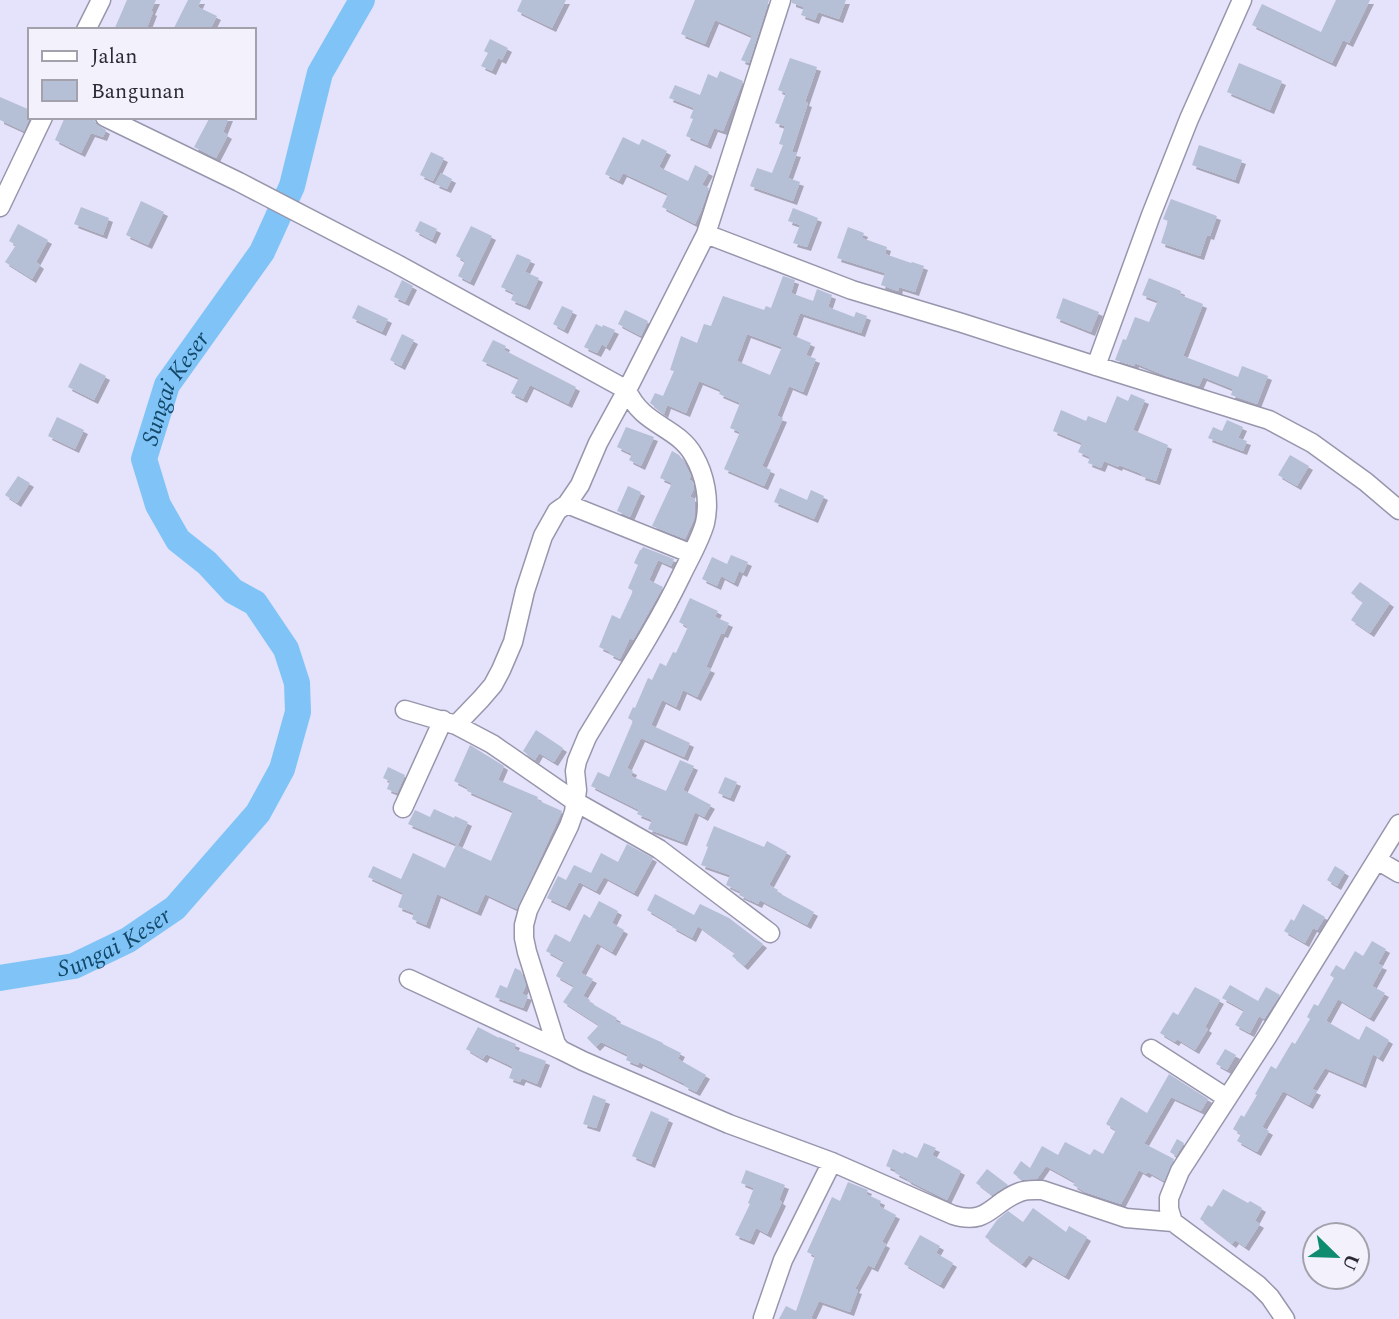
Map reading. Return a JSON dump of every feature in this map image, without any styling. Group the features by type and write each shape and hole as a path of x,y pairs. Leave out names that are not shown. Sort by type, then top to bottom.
{"street":[{"path":"87,28 101,0"},
{"path":"403,808 449,722 481,699 501,670 513,642 525,591 541,542 552,518 567,504 580,485 598,443 706,234 781,0"},
{"path":"1096,366 1189,119 1242,0"},
{"path":"0,207 42,119"},
{"path":"109,119 239,182 407,269 627,390 640,412 677,436 693,453 703,475 707,499 705,522 663,614 579,752 575,771 576,802 569,826 527,910 524,925 527,951 553,1035 561,1050"},
{"path":"706,234 852,290 1269,420 1311,443 1393,504"},
{"path":"567,504 692,554"},
{"path":"405,710 449,722 492,744 576,802 659,849 770,933"},
{"path":"1172,1222 1169,1198 1180,1171 1268,1037 1399,824"},
{"path":"1377,860 1399,873"},
{"path":"409,979 607,1072 717,1119 832,1162 953,1215 966,1219 975,1218 1019,1192 1031,1190 1051,1192 1126,1218 1172,1222 1258,1285 1285,1319"},
{"path":"1151,1049 1227,1098"},
{"path":"763,1318 783,1260 832,1162"}],"building":[{"path":"127,0 156,0 147,28 115,28"},
{"path":"188,0 201,0 198,7 217,16 211,28 174,28"},
{"path":"522,0 566,0 552,28 517,11"},
{"path":"695,0 769,0 749,63 741,60 752,36 715,20 705,44 681,34"},
{"path":"792,0 846,0 839,19 818,12 815,20 801,15 804,7 792,3"},
{"path":"1336,0 1370,0 1349,43 1343,40 1332,63 1252,25 1262,4 1321,32"},
{"path":"490,39 508,48 502,60 498,58 492,71 481,66 488,53 484,51"},
{"path":"790,58 817,67 792,152 797,153 788,178 800,182 793,201 750,186 757,168 772,173 783,145 779,144 785,126 775,123 786,93 778,90"},
{"path":"1239,63 1282,81 1270,110 1227,92"},
{"path":"720,71 743,81 723,131 714,128 707,145 686,136 694,108 669,98 675,85 700,95 708,74 717,78"},
{"path":"0,97 28,109 29,119 24,131 0,120"},
{"path":"64,119 94,119 96,124 106,130 103,137 91,133 81,153 55,140"},
{"path":"209,119 228,119 223,132 228,135 216,158 194,147"},
{"path":"623,137 639,145 642,139 667,151 659,167 688,181 695,165 709,172 702,185 709,188 695,224 662,207 668,194 623,173 619,181 605,174"},
{"path":"1199,145 1242,160 1235,180 1192,165"},
{"path":"431,152 444,158 433,181 420,175"},
{"path":"441,173 452,179 447,189 435,184"},
{"path":"1171,199 1217,216 1200,256 1161,243 1168,221 1163,219"},
{"path":"141,201 164,212 148,245 126,235"},
{"path":"81,207 109,218 103,235 74,224"},
{"path":"793,208 818,218 807,247 793,243 800,225 788,221"},
{"path":"420,221 437,229 432,240 415,231"},
{"path":"18,224 48,240 36,262 40,265 32,279 5,262 16,245 9,241"},
{"path":"471,226 492,236 470,282 458,276 465,261 456,256"},
{"path":"848,227 864,233 862,238 887,247 885,254 924,266 915,292 899,287 898,291 881,285 885,273 837,258"},
{"path":"517,254 531,260 525,272 539,278 526,306 511,300 514,293 501,287"},
{"path":"783,276 795,280 791,293 813,301 817,289 832,295 828,307 854,317 856,312 867,316 861,333 800,313 792,335 811,343 806,355 816,359 803,392 789,386 777,416 783,418 762,466 771,470 764,486 724,469 740,432 730,428 740,403 719,394 721,390 699,381 686,413 667,405 664,414 650,403 655,393 663,396 674,371 670,370 681,336 697,343 704,324 711,326 723,296 764,310 766,306 771,308","holes":["747,334 782,347 770,375 737,361"]},
{"path":"1149,278 1181,291 1180,295 1203,304 1183,356 1238,377 1242,366 1268,376 1257,404 1231,395 1233,389 1203,377 1199,386 1135,363 1134,366 1115,360 1135,317 1149,322 1158,301 1142,295"},
{"path":"402,280 413,286 405,302 394,297"},
{"path":"1063,298 1099,312 1091,332 1056,318"},
{"path":"358,305 388,319 382,332 352,318"},
{"path":"562,306 573,311 564,330 553,324"},
{"path":"625,310 648,321 641,336 618,324"},
{"path":"596,324 615,330 606,347 602,344 597,353 584,347"},
{"path":"402,334 414,340 401,366 390,360"},
{"path":"493,340 506,346 504,350 576,387 568,404 530,385 523,399 511,393 519,378 482,361"},
{"path":"80,363 106,376 94,400 68,387"},
{"path":"1131,394 1145,400 1133,430 1168,445 1156,481 1104,461 1101,468 1088,463 1090,457 1078,452 1082,443 1053,431 1061,410 1086,421 1088,416 1106,423 1117,396 1128,401"},
{"path":"57,417 84,430 75,449 48,436"},
{"path":"1227,420 1243,427 1238,438 1247,441 1243,451 1208,438 1213,427 1222,431"},
{"path":"626,427 654,437 641,466 629,460 632,454 617,447"},
{"path":"672,451 684,462 694,488 690,497 695,499 694,519 685,539 652,526 672,483 660,478"},
{"path":"1290,455 1309,466 1297,486 1278,475"},
{"path":"18,476 30,483 17,503 5,495"},
{"path":"628,486 641,492 630,517 617,511"},
{"path":"780,488 807,500 811,490 824,496 814,519 774,502"},
{"path":"643,547 674,559 671,566 658,560 649,580 663,587 633,640 630,638 620,659 599,647 612,615 620,619 633,591 628,588 638,565 634,563"},
{"path":"731,555 748,562 743,573 739,571 734,583 721,576 717,586 702,579 712,557 727,564"},
{"path":"1360,582 1390,603 1370,633 1351,620 1363,602 1351,593"},
{"path":"690,598 718,611 715,617 729,623 724,634 721,633 706,667 711,669 697,697 683,690 676,707 662,700 651,725 690,743 684,757 641,738 627,768 633,771 631,776 666,791 680,760 694,766 683,790 711,805 704,817 695,812 683,842 648,829 652,820 637,814 639,810 591,786 598,772 609,777 633,721 628,718 648,678 652,680 660,663 666,666 673,652 676,653 688,627 679,622"},
{"path":"536,730 563,748 554,762 539,753 535,760 523,751"},
{"path":"470,745 504,766 498,780 538,797 537,800 562,811 517,909 485,894 477,912 437,894 426,925 412,919 414,913 398,907 403,893 368,877 373,866 401,879 413,853 445,868 456,845 491,861 513,811 467,791 468,788 454,781"},
{"path":"388,767 405,775 397,793 387,789 390,781 383,778"},
{"path":"725,777 737,782 730,798 718,793"},
{"path":"434,809 468,822 458,845 408,824 415,810 430,817"},
{"path":"714,826 764,847 767,841 787,852 769,885 814,912 807,925 760,900 758,904 739,895 741,892 726,885 730,875 701,865"},
{"path":"627,844 653,858 634,893 604,877 596,891 579,882 566,907 547,898 558,876 566,880 574,865 591,873 601,853 618,862"},
{"path":"1335,866 1345,872 1337,886 1327,880"},
{"path":"655,894 694,915 700,904 729,918 763,944 744,966 732,956 735,953 698,926 692,938 647,910"},
{"path":"599,901 618,911 612,923 624,930 612,952 597,943 581,973 593,979 583,996 617,1018 615,1021 681,1053 678,1059 706,1075 696,1092 639,1062 638,1065 626,1060 628,1055 601,1042 596,1047 587,1038 599,1025 563,1002 574,986 556,976 564,961 546,951 555,934 570,942 584,914 590,918"},
{"path":"1303,904 1325,917 1317,930 1313,928 1305,943 1284,931 1291,919 1294,921"},
{"path":"1372,941 1386,949 1378,964 1383,966 1372,986 1385,993 1370,1018 1338,999 1326,1021 1359,1040 1366,1026 1389,1040 1379,1058 1373,1054 1362,1084 1325,1068 1312,1089 1317,1091 1309,1105 1283,1091 1262,1127 1269,1131 1257,1152 1237,1141 1241,1134 1233,1129 1241,1115 1244,1117 1271,1066 1276,1069 1292,1042 1295,1044 1310,1019 1307,1017 1314,1004 1318,1006 1334,978 1330,975 1336,965 1344,970 1355,951 1363,956"},
{"path":"515,968 521,971 526,985 522,994 528,996 523,1008 495,997 500,985 507,988"},
{"path":"1230,985 1258,1001 1266,987 1280,995 1264,1019 1259,1016 1250,1033 1235,1025 1244,1010 1222,998"},
{"path":"1195,987 1220,1000 1205,1027 1208,1029 1195,1050 1160,1033 1173,1012 1178,1015"},
{"path":"478,1027 516,1044 514,1049 546,1061 537,1084 522,1078 520,1082 509,1078 513,1067 486,1054 483,1059 466,1049"},
{"path":"1225,1049 1236,1055 1227,1070 1216,1064"},
{"path":"1169,1074 1208,1099 1201,1111 1171,1097 1145,1142 1174,1159 1164,1181 1139,1170 1121,1204 1085,1192 1073,1185 1075,1182 1046,1166 1037,1179 1022,1180 1013,1173 1021,1161 1030,1168 1042,1146 1058,1155 1065,1142 1090,1155 1094,1149 1103,1154 1116,1130 1106,1124 1121,1097 1147,1113"},
{"path":"593,1095 606,1100 596,1128 583,1124"},
{"path":"651,1111 669,1119 651,1164 632,1156"},
{"path":"1177,1139 1184,1143 1176,1156 1170,1152"},
{"path":"924,1143 936,1148 932,1155 961,1171 947,1200 886,1166 893,1149 917,1158"},
{"path":"987,1169 1008,1185 992,1195 976,1183"},
{"path":"746,1170 785,1185 779,1200 782,1202 767,1234 756,1228 750,1241 735,1235 750,1204 748,1203 754,1188 741,1183"},
{"path":"848,1182 868,1190 866,1194 881,1201 879,1206 896,1215 882,1242 886,1244 874,1268 868,1265 855,1289 858,1290 850,1312 819,1301 811,1318 813,1319 779,1319 786,1306 796,1311 815,1256 807,1252 832,1197 840,1201"},
{"path":"1223,1189 1262,1208 1255,1221 1260,1224 1245,1247 1235,1240 1232,1244 1200,1219 1208,1205 1212,1207"},
{"path":"1033,1208 1066,1232 1069,1226 1087,1237 1065,1276 1029,1255 1022,1264 985,1237 997,1220 1008,1211 1023,1222"},
{"path":"920,1235 940,1246 936,1253 953,1263 940,1285 904,1264"}],"waterway":[{"name":"Sungai Keser","path":"0,978 74,966 128,940 175,908 258,813 282,769 298,712 297,683 286,649 255,603 233,591 207,563 178,540 158,505 144,459 167,385 262,252 292,186 320,73 362,0"}]}
